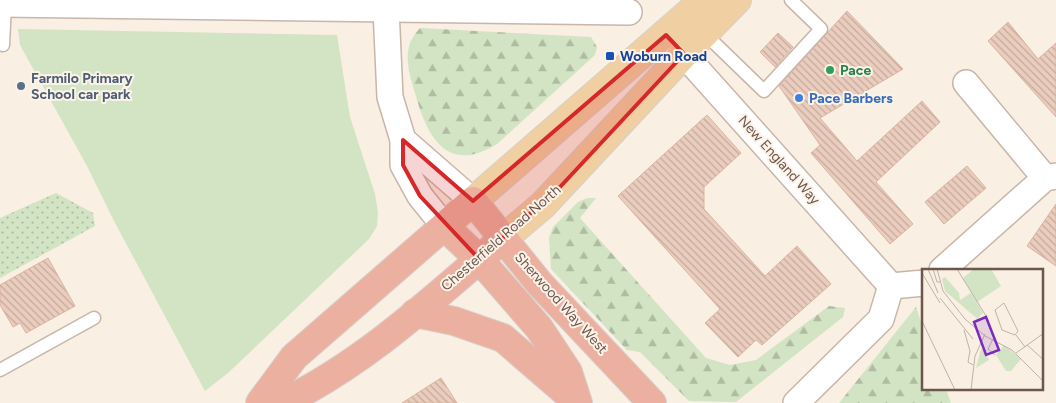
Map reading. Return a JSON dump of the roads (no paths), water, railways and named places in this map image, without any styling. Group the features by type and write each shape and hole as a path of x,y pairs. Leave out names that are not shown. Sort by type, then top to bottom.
{"highway":[{"name":"Chesterfield Road North","path":"260,403 294,357 445,227 472,201"},
{"name":"Sherwood Way West","path":"472,201 504,238 538,283 652,403"},
{"path":"445,227 480,259 539,328 568,372 578,403"},
{"name":"Chesterfield Road North","path":"282,403 315,387 354,360 415,313 504,238"},
{"path":"415,313 454,321 503,338 578,403"}],"main road":[{"name":"Chesterfield Road North","path":"504,238 543,205 699,16 737,0"},
{"name":"Chesterfield Road North","path":"472,201 675,44"}],"street":[{"path":"2,4 386,9 528,6 629,12"},
{"path":"386,9 390,97 403,140 403,165 420,196 445,227"},
{"name":"New England Way","path":"675,44 891,286"},
{"path":"943,269 1051,177 966,83"},
{"path":"403,140 472,201"},
{"path":"796,403 881,319 891,286 922,283"}],"lane":[{"path":"699,16 764,91 821,29 792,0"},
{"path":"2,4 3,45"},
{"path":"0,370 94,318"}],"place":[{"name":"Woburn Road","path":"610,56"},
{"name":"Pace","path":"830,70"},
{"name":"Farmilo Primary School car park","path":"21,86"},
{"name":"Pace Barbers","path":"799,98"}]}
